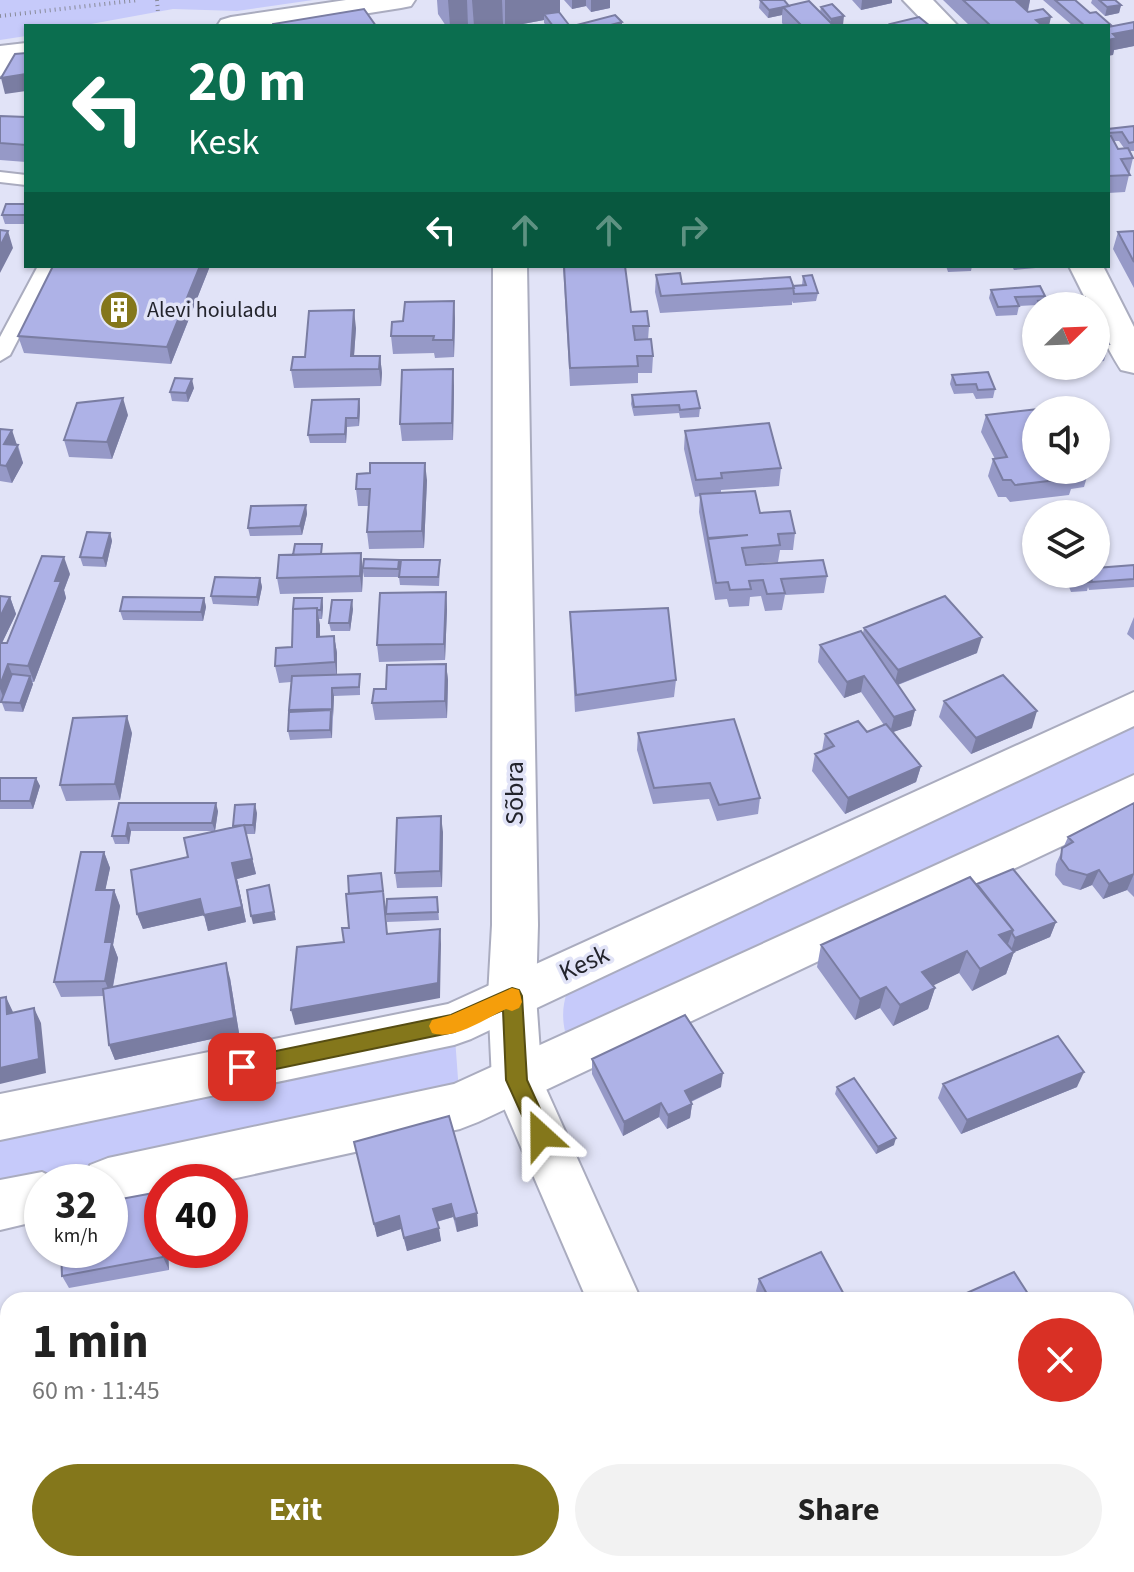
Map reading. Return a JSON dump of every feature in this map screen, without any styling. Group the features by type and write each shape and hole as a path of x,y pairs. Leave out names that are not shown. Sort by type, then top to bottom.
{"street":[{"path":"917,0 942,24"},
{"path":"248,24 394,7"},
{"name":"Sõbra","path":"510,268 515,925 512,996 517,1080 610,1292"},
{"path":"1087,268 1134,362"},
{"name":"Kesk","path":"0,1117 454,1024 1134,708"},
{"path":"128,1178 460,1106 1134,792"},
{"path":"0,1205 24,1200"}],"lane":[{"path":"0,177 24,180"},
{"path":"0,355 46,268"}],"path":[{"path":"0,16 139,0"},
{"path":"157,0 158,13"}],"shaded area":[{"path":"0,0 313,0 237,11 173,9 91,24 24,24 24,36 0,40"},
{"path":"1134,708 1134,792 572,1054 563,1009 578,966"},
{"path":"454,1024 460,1106 191,1164 144,1164 144,1174 128,1178 128,1164 24,1164 24,1192 0,1205 0,1117"}],"building":[{"path":"760,0 784,0 789,6 769,10"},
{"path":"963,0 1015,0 1028,12 1043,9 1051,17 1036,20 1041,24 989,24"},
{"path":"1055,0 1075,0 1110,24 1083,24"},
{"path":"1099,0 1115,0 1121,5 1107,7"},
{"path":"809,1 832,24 800,24 783,7"},
{"path":"832,4 844,16 831,19 821,7"},
{"path":"364,9 375,24 273,24"},
{"path":"559,12 568,24 552,24 544,14"},
{"path":"615,15 622,22 614,24 581,24"},
{"path":"919,17 928,24 890,24"},
{"path":"1134,22 1134,30 1113,34 1117,38 1110,40 1110,27"},
{"path":"24,53 24,74 1,78 15,54"},
{"path":"0,116 24,117 24,145 0,143"},
{"path":"1134,126 1134,142 1129,143 1122,132 1110,133 1110,129"},
{"path":"1110,136 1118,149 1128,148 1133,158 1121,159 1130,175 1110,176"},
{"path":"6,204 24,204 24,215 2,215"},
{"path":"0,230 8,231 0,246"},
{"path":"1134,231 1134,262 1118,232"},
{"name":"Alevi hoiuladu","path":"52,268 199,268 167,347 18,336"},
{"path":"564,268 625,268 631,312 647,311 649,326 633,326 635,340 651,339 653,356 637,356 638,366 570,368"},
{"path":"680,273 682,284 790,277 794,288 661,296 656,275"},
{"path":"812,275 818,293 794,294 793,286 806,285 803,276"},
{"path":"1040,286 1043,292 1022,292 1022,297 1015,297 1019,306 998,307 991,290"},
{"path":"454,301 453,340 433,340 434,336 391,336 392,322 403,321 405,302"},
{"path":"354,310 351,356 380,356 379,369 291,370 293,357 305,357 309,311"},
{"path":"453,369 452,423 400,424 402,370"},
{"path":"988,372 995,389 978,390 976,384 956,385 952,375"},
{"path":"175,378 192,379 186,393 170,392"},
{"path":"696,391 700,408 680,410 679,405 634,407 632,395"},
{"path":"123,398 107,442 64,440 77,403"},
{"path":"359,399 358,418 346,418 345,434 308,435 312,400"},
{"path":"1022,411 1023,484 1015,485 1011,480 1003,480 993,459 1007,457 986,415"},
{"path":"769,423 781,468 721,473 722,478 696,480 685,431"},
{"path":"0,429 12,430 4,444 18,445 6,466 0,465"},
{"path":"370,463 425,463 422,531 367,532 370,489 356,489 357,474 370,473"},
{"path":"755,491 760,513 790,511 795,533 778,534 780,545 742,548 746,565 823,560 827,576 781,579 785,593 767,594 763,580 749,581 751,589 730,590 728,582 716,583 708,539 748,535 708,538 700,494"},
{"path":"306,505 300,526 248,528 251,506"},
{"path":"87,532 110,533 103,558 80,557"},
{"path":"295,544 322,544 321,554 293,555"},
{"path":"361,553 360,576 277,578 279,555"},
{"path":"42,556 64,557 55,581 61,581 28,666 8,664 0,685 0,643 7,643"},
{"path":"364,559 399,560 398,569 363,568"},
{"path":"401,560 440,560 438,577 399,577"},
{"path":"1134,565 1134,579 1110,581 1110,567"},
{"path":"215,577 260,578 257,597 211,596"},
{"path":"446,592 444,644 377,645 380,593"},
{"path":"0,596 10,597 0,617"},
{"path":"945,596 982,637 898,670 864,628"},
{"path":"123,597 204,598 201,612 120,611"},
{"path":"294,598 322,598 321,610 293,609"},
{"path":"332,600 352,600 349,623 329,623"},
{"path":"317,608 317,637 334,636 335,662 275,666 276,648 292,647 293,609"},
{"path":"668,608 676,680 576,695 570,612"},
{"path":"861,631 915,710 894,717 864,676 847,682 820,645"},
{"path":"446,664 445,701 372,703 374,689 386,689 387,665"},
{"path":"12,674 30,676 20,703 1,702"},
{"path":"360,674 359,687 332,688 332,709 289,710 292,676"},
{"path":"1003,675 1037,711 976,738 944,701"},
{"path":"331,710 330,730 288,731 289,712"},
{"path":"127,716 115,784 60,785 73,718"},
{"path":"734,719 760,798 719,805 710,783 654,788 638,733"},
{"path":"858,721 867,732 886,724 921,766 848,798 815,754 834,746 825,734"},
{"path":"0,778 36,778 30,801 0,801"},
{"path":"119,803 216,803 212,823 128,823 126,836 112,836"},
{"path":"1134,803 1134,874 1109,884 1099,870 1087,875 1069,870 1061,859 1062,848 1073,842 1068,837"},
{"path":"255,804 253,825 233,826 235,805"},
{"path":"441,816 440,871 395,873 397,818"},
{"path":"244,825 252,859 232,863 242,907 204,915 200,899 137,914 131,870 188,857 184,838"},
{"path":"81,852 104,852 96,890 114,890 105,942 112,942 105,981 54,982"},
{"path":"1013,869 1056,922 1015,938 1013,930 977,884"},
{"path":"381,873 383,891 349,894 348,876"},
{"path":"970,877 1013,930 999,935 1014,952 980,969 967,951 922,972 935,988 900,1005 886,987 860,999 821,945"},
{"path":"269,885 274,912 251,916 247,890"},
{"path":"383,891 387,934 440,929 438,983 291,1010 297,947 344,942 342,928 349,928 346,894"},
{"path":"437,897 438,912 386,914 387,899"},
{"path":"226,963 234,1018 109,1045 103,989"},
{"path":"6,997 7,1014 34,1008 39,1059 0,1068 0,998"},
{"path":"685,1015 723,1073 685,1091 692,1104 668,1115 661,1103 624,1122 592,1059"},
{"path":"1058,1036 1084,1072 967,1120 943,1084"},
{"path":"854,1078 896,1138 878,1147 837,1087"},
{"path":"449,1116 477,1213 455,1219 451,1204 433,1209 439,1228 404,1238 399,1216 374,1224 354,1142"},
{"path":"144,1195 144,1261 128,1264 128,1198"},
{"path":"821,1252 843,1292 766,1292 759,1279"},
{"path":"62,1268 105,1268 62,1276"},
{"path":"1014,1272 1027,1292 969,1292"}],"slow traffic":[{"path":"439,1026 454,1024 512,996 512,1002"}],"place":[{"name":"Alevi hoiuladu","path":"119,310"}],"route":[{"path":"242,1067 454,1024 512,996 517,1080 541,1135"}]}
